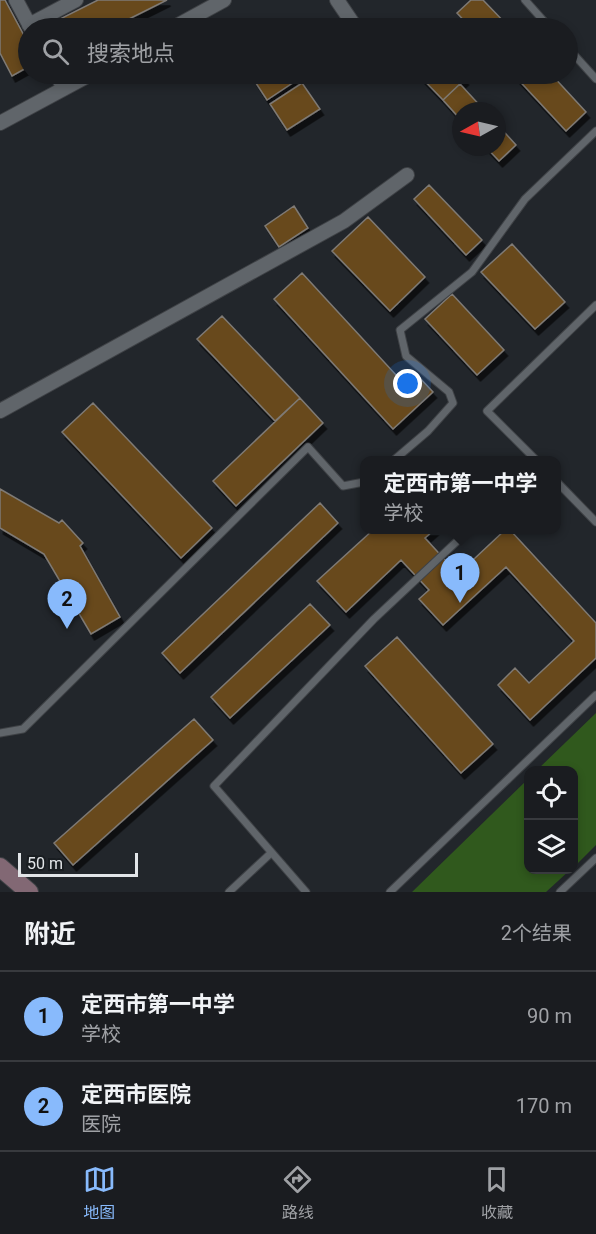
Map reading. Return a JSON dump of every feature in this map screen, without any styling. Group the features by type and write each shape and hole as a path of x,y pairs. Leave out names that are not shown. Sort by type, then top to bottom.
{"main road":[{"path":"0,867 29,892"}],"street":[{"path":"16,0 25,18"},
{"path":"45,18 76,0"},
{"path":"191,18 224,0"},
{"path":"337,0 349,18"},
{"path":"62,84 64,88"},
{"path":"0,123 72,84"},
{"path":"0,411 344,222 407,175"}],"lane":[{"path":"525,0 541,18"},
{"path":"578,60 596,79"},
{"path":"399,456 428,431 453,403 449,392 406,356 400,330 472,272 525,200 596,131"},
{"path":"532,456 487,411 596,305"},
{"path":"0,733 23,729 309,447 343,486 360,483"},
{"path":"561,486 596,522"},
{"path":"306,892 214,786 374,620 465,534"},
{"path":"390,892 596,695"},
{"path":"229,892 271,853"},
{"path":"560,892 596,858"}],"green space":[{"path":"596,713 596,845 578,863 578,766 541,766"},
{"path":"524,783 524,874 566,874 546,892 412,892"}],"building":[{"path":"0,0 5,0 18,24 18,73 12,76 0,53"},
{"path":"98,0 167,0 131,18 62,18"},
{"path":"471,0 483,0 500,18 462,18 457,13"},
{"path":"257,84 291,84 267,100"},
{"path":"303,84 320,109 287,130 270,104"},
{"path":"428,84 460,84 443,100"},
{"path":"460,84 477,102 452,102 452,110 443,100"},
{"path":"522,84 560,84 586,112 566,131"},
{"path":"506,134 516,145 506,154"},
{"path":"494,156 504,156 499,161"},
{"path":"429,185 482,240 466,255 414,199"},
{"path":"294,206 308,228 279,247 265,226"},
{"path":"368,217 425,277 390,311 332,251"},
{"path":"512,244 565,302 535,329 481,272"},
{"path":"302,273 408,388 419,377 433,392 393,429 274,299"},
{"path":"452,294 504,350 477,375 425,319"},
{"path":"222,316 300,398 275,421 197,339"},
{"path":"300,398 323,423 236,506 213,481"},
{"path":"93,403 212,528 181,558 62,432"},
{"path":"0,489 59,523 62,520 83,543 80,546 120,617 91,634 44,554 0,528"},
{"path":"320,503 338,523 180,673 162,653"},
{"path":"369,534 430,534 425,538 458,574 501,534 514,534 596,623 596,658 530,720 498,685 515,668 529,683 574,641 506,567 443,625 419,599 429,590 401,560 346,612 317,581"},
{"path":"310,604 330,625 230,718 211,697"},
{"path":"397,637 493,744 461,773 365,666"},
{"path":"194,719 213,740 73,865 54,843"}],"place":[{"name":"定西市第一中学","path":"460,603"},
{"name":"定西市医院","path":"67,629"}]}
